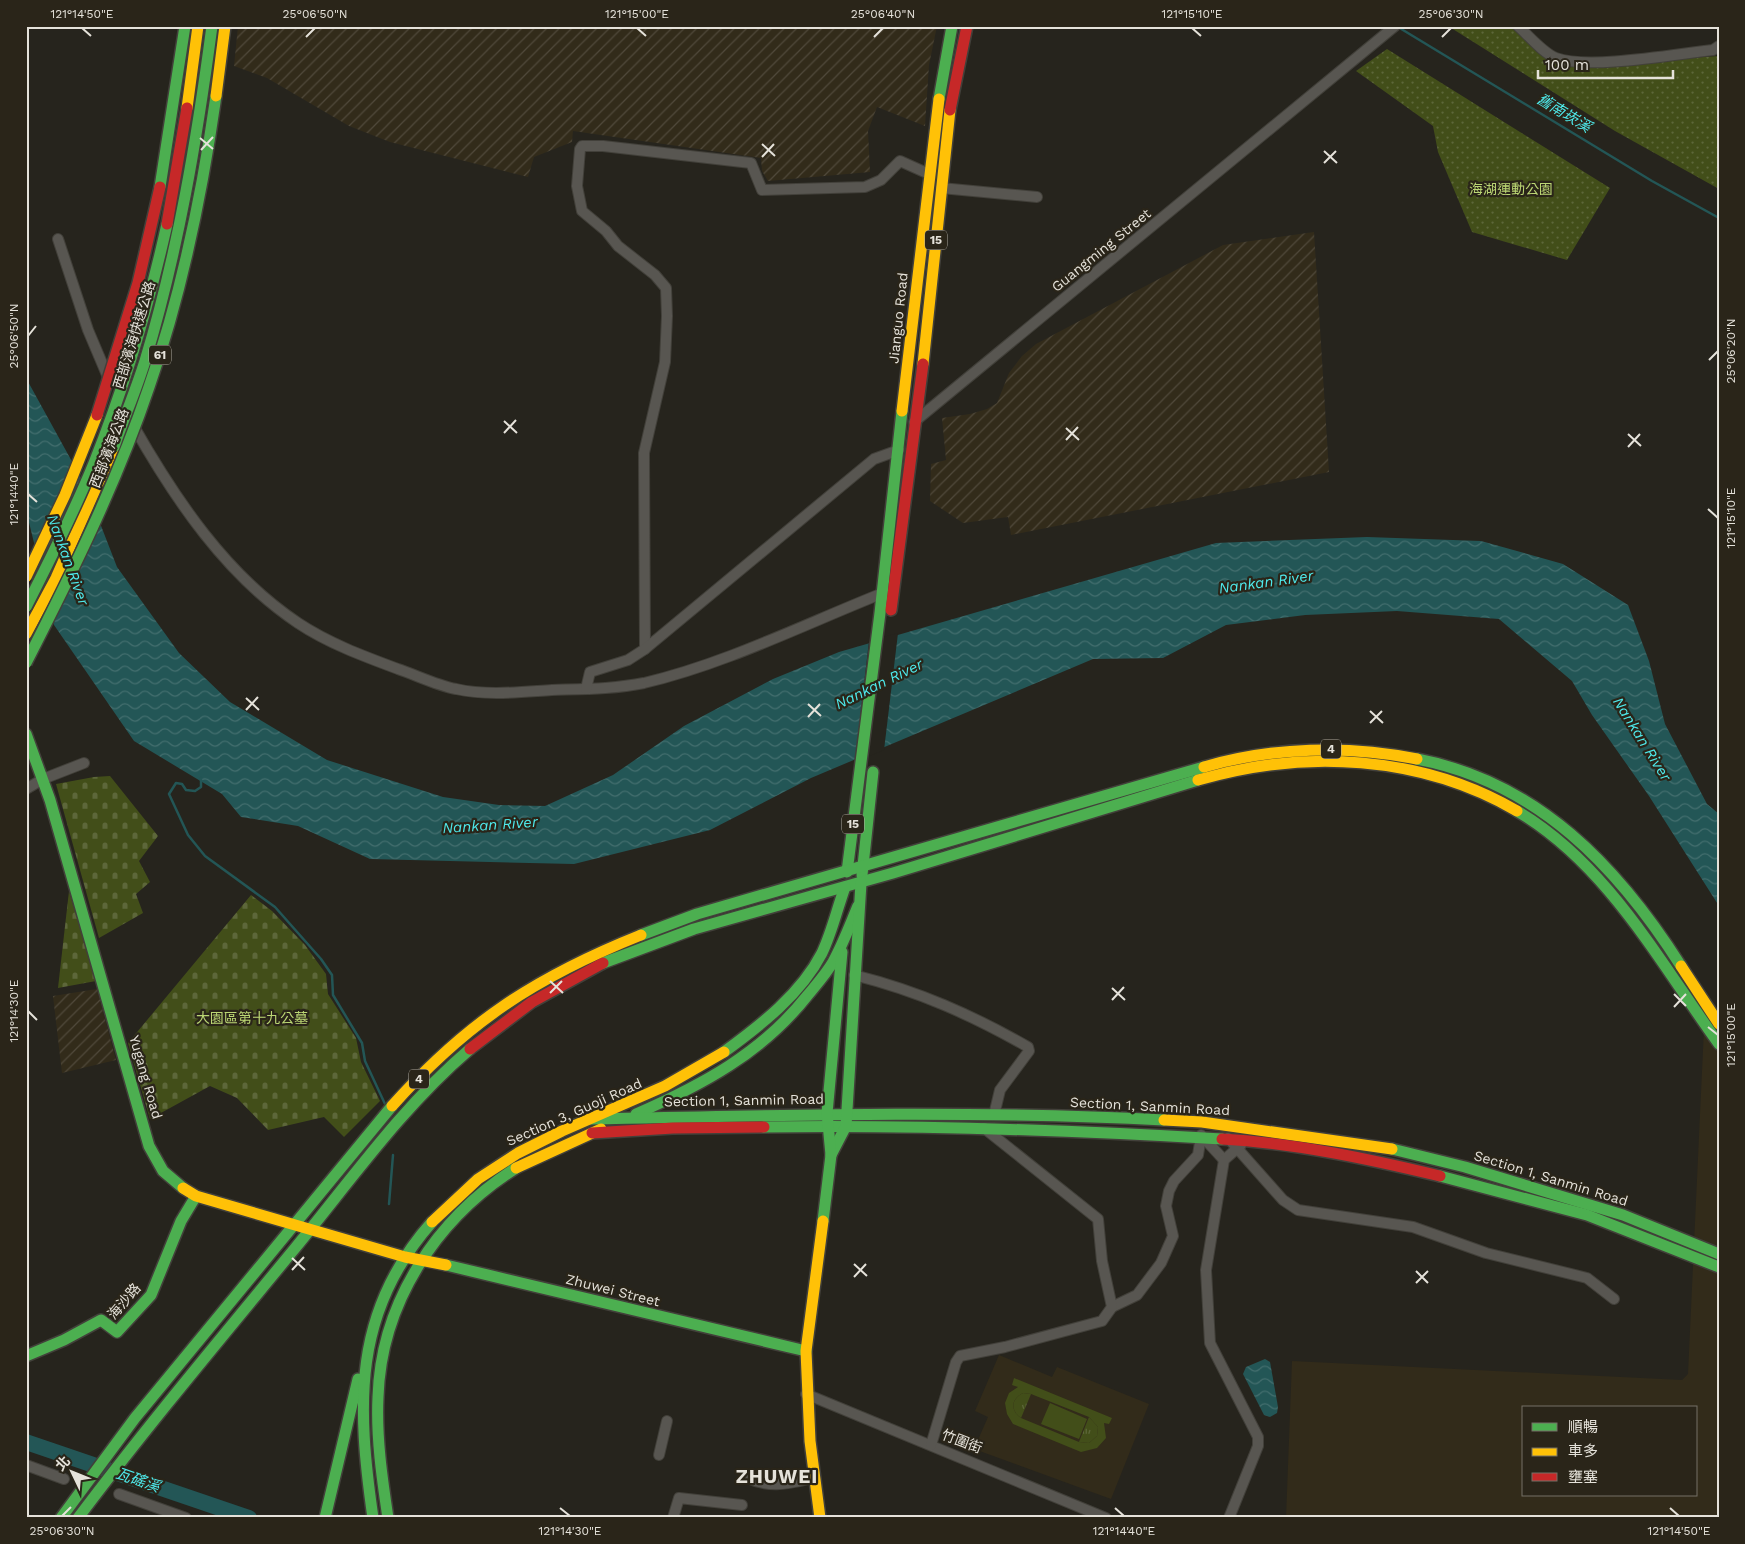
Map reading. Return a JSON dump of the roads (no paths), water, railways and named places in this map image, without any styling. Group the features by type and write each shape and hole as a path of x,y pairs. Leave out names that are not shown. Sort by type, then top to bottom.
{"main road":[{"name":"西部濱海公路","path":"26,577 68,488 103,400 128,323 150,238 173,111 185,26"},
{"name":"西部濱海快速公路","path":"26,607 64,531 102,443 129,364 152,282 175,188 198,26"},
{"name":"西部濱海快速公路","path":"26,634 56,578 106,464 144,362 164,290 189,183 212,26"},
{"name":"西部濱海公路","path":"26,663 92,530 142,406 163,344 188,250 199,197 225,26"},
{"name":"Jianguo Road","path":"886,612 883,593 929,174 940,87 952,26"},
{"name":"Jianguo Road","path":"886,612 917,420 948,122 967,26"},
{"name":"15","path":"847,872 859,776 886,612"},
{"name":"Yugang Road","path":"26,734 43,779 150,1146 163,1171 174,1182 196,1196 310,1230 414,1258"},
{"name":"4","path":"61,1518 87,1479 110,1450 294,1225 401,1098 442,1055 498,1008 532,986 591,954 697,914 1214,764 1267,753 1340,748 1380,752 1425,760 1500,786 1564,827 1589,850 1630,894 1719,1024"},
{"name":"4","path":"78,1518 124,1456 310,1230 366,1158 435,1081 499,1024 541,995 595,967 653,942 706,925 861,883 1197,780 1268,764 1337,762 1388,765 1446,779 1492,797 1549,831 1581,859 1621,902 1719,1044"},
{"name":"15","path":"861,883 872,772"},
{"path":"820,1518 806,1394 806,1351 831,1155 827,1113 847,872"},
{"path":"831,1155 846,1126 858,906 861,883"},
{"name":"Section 3, Guoji Road","path":"388,1515 377,1412 379,1377 394,1314 414,1258 438,1216 476,1181 503,1161 531,1145 675,1083 698,1070 745,1038 793,992 818,960 830,934 845,887"},
{"name":"Section 3, Guoji Road","path":"373,1517 363,1428 364,1369 377,1316 386,1293 414,1258 451,1220 524,1163 681,1095 723,1072 760,1046 806,999 832,964 858,906"},
{"name":"Section 1, Sanmin Road","path":"591,1119 847,1113 994,1115 1202,1122 1380,1146 1465,1167 1624,1215 1719,1254"},
{"name":"Section 1, Sanmin Road","path":"592,1133 673,1128 846,1126 984,1128 1201,1136 1247,1140 1377,1161 1467,1182 1587,1215 1719,1267"},
{"name":"海沙路","path":"26,1356 64,1340 101,1320 116,1332 151,1295 181,1221 196,1196"},
{"name":"Zhuwei Street","path":"414,1258 806,1351"},
{"path":"325,1518 358,1378 364,1369"},
{"path":"361,1518 388,1515"}],"street":[{"path":"1518,26 1554,58 1564,60 1611,61 1713,50 1719,46"},
{"name":"Guangming Street","path":"900,434 1392,29"},
{"path":"645,649 644,453 665,362 668,316 666,288 655,275 618,246 606,231 582,211 577,186 580,149 582,146 603,146 751,163 762,190 865,187 881,180 900,161 929,174"},
{"path":"941,188 1037,197"},
{"path":"58,240 88,330 114,390 157,467 231,566 261,594 298,623 332,643 455,689 489,693 586,689 642,683 704,665 883,593"},
{"path":"586,689 590,672 628,660 645,649 874,459 899,450"},
{"path":"26,789 43,779 84,763"},
{"path":"854,975 901,986 986,1023 1028,1047 1029,1051 1000,1090 994,1115"},
{"path":"931,1445 956,1362 960,1356 1005,1347 1102,1321 1112,1307 1137,1295 1161,1263 1173,1236 1166,1206 1169,1191 1174,1181 1198,1154 1202,1122"},
{"path":"984,1128 1098,1219 1102,1262 1112,1307"},
{"path":"1201,1136 1224,1160"},
{"path":"1228,1138 1283,1200 1298,1210 1413,1227 1486,1253 1587,1278 1614,1299"},
{"path":"1229,1518 1258,1446 1258,1437 1210,1343 1206,1270 1224,1160 1247,1140"},
{"name":"竹圍街","path":"806,1394 1106,1518"},
{"path":"659,1455 667,1421"},
{"path":"26,1466 64,1479"},
{"path":"744,1477 758,1483 774,1486 814,1478"},
{"path":"119,1494 186,1518"},
{"path":"673,1518 679,1498 742,1505"}],"water":[{"name":"Nankan River","path":"26,378 86,487 117,567 179,653 230,702 327,760 443,797 499,805 545,806 613,775 684,726 773,679 839,652 1216,543 1367,537 1481,541 1563,564 1628,605 1649,661 1665,724 1707,804 1719,814 1719,906 1649,796 1592,715 1572,681 1499,619 1397,611 1305,615 1226,625 1163,658 1093,659 811,778 710,830 574,864 370,859 298,826 241,817 222,794 134,741 54,625 26,510"},
{"path":"1265,1359 1270,1362 1278,1407 1277,1413 1270,1417 1264,1415 1243,1374 1246,1367"}],"waterway":[{"name":"舊南崁溪","path":"1398,27 1652,181 1719,218"},
{"path":"201,778 201,787 195,791 186,790 182,784 176,783 169,794 188,835 205,856 275,907 321,959 332,975 333,995 362,1043 365,1061 385,1104"},
{"path":"389,1204 393,1155"},
{"name":"瓦磘溪","path":"26,1442 249,1518"}],"district":[{"name":"ZHUWEI","path":"777,1476"}],"park label":[{"name":"海湖運動公園","path":"1511,189"},
{"name":"大園區第十九公墓","path":"252,1018"}]}
